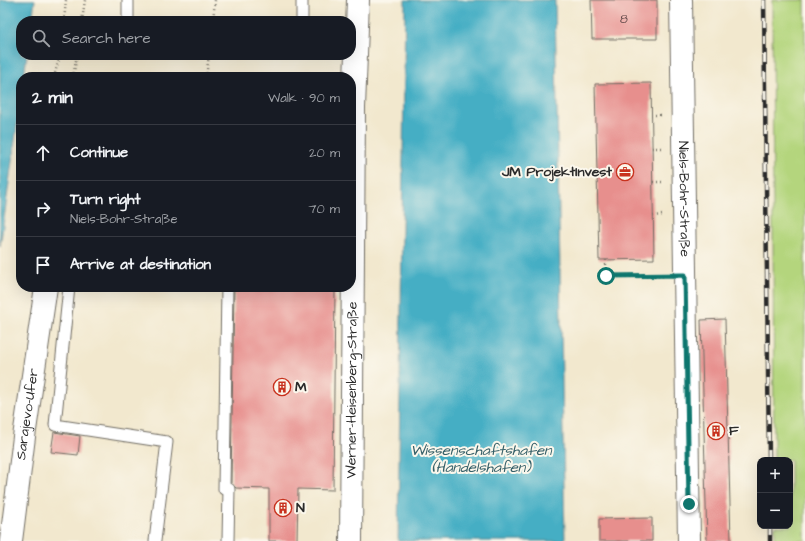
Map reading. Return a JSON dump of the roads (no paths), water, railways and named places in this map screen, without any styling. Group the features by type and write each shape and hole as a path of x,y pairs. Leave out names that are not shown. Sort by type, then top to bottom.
{"street":[{"name":"Werner-Heisenberg-Straße","path":"356,43 358,0"},
{"name":"Niels-Bohr-Straße","path":"681,0 689,541"},
{"name":"Werner-Heisenberg-Straße","path":"355,60 355,72"},
{"name":"Sarajevo-Ufer","path":"11,541 18,474 45,292"},
{"name":"Werner-Heisenberg-Straße","path":"351,541 352,292"}],"lane":[{"path":"128,0 128,16"},
{"path":"302,0 302,16"},
{"path":"68,292 55,425 167,442 155,541"},
{"path":"227,292 224,488 230,489 228,541"}],"water":[{"path":"0,0 35,0 33,16 16,16 16,60 26,60 25,72 16,72 16,133 0,247"},
{"name":"Wissenschaftshafen (Handelshafen)","path":"405,0 555,0 565,541 398,541"}],"railway":[{"path":"764,0 769,457"},
{"path":"770,529 770,541"}],"place":[{"name":"JM ProjektInvest","path":"625,172"},
{"name":"M","path":"282,387"},
{"name":"F","path":"716,431"},
{"name":"N","path":"283,508"}]}
